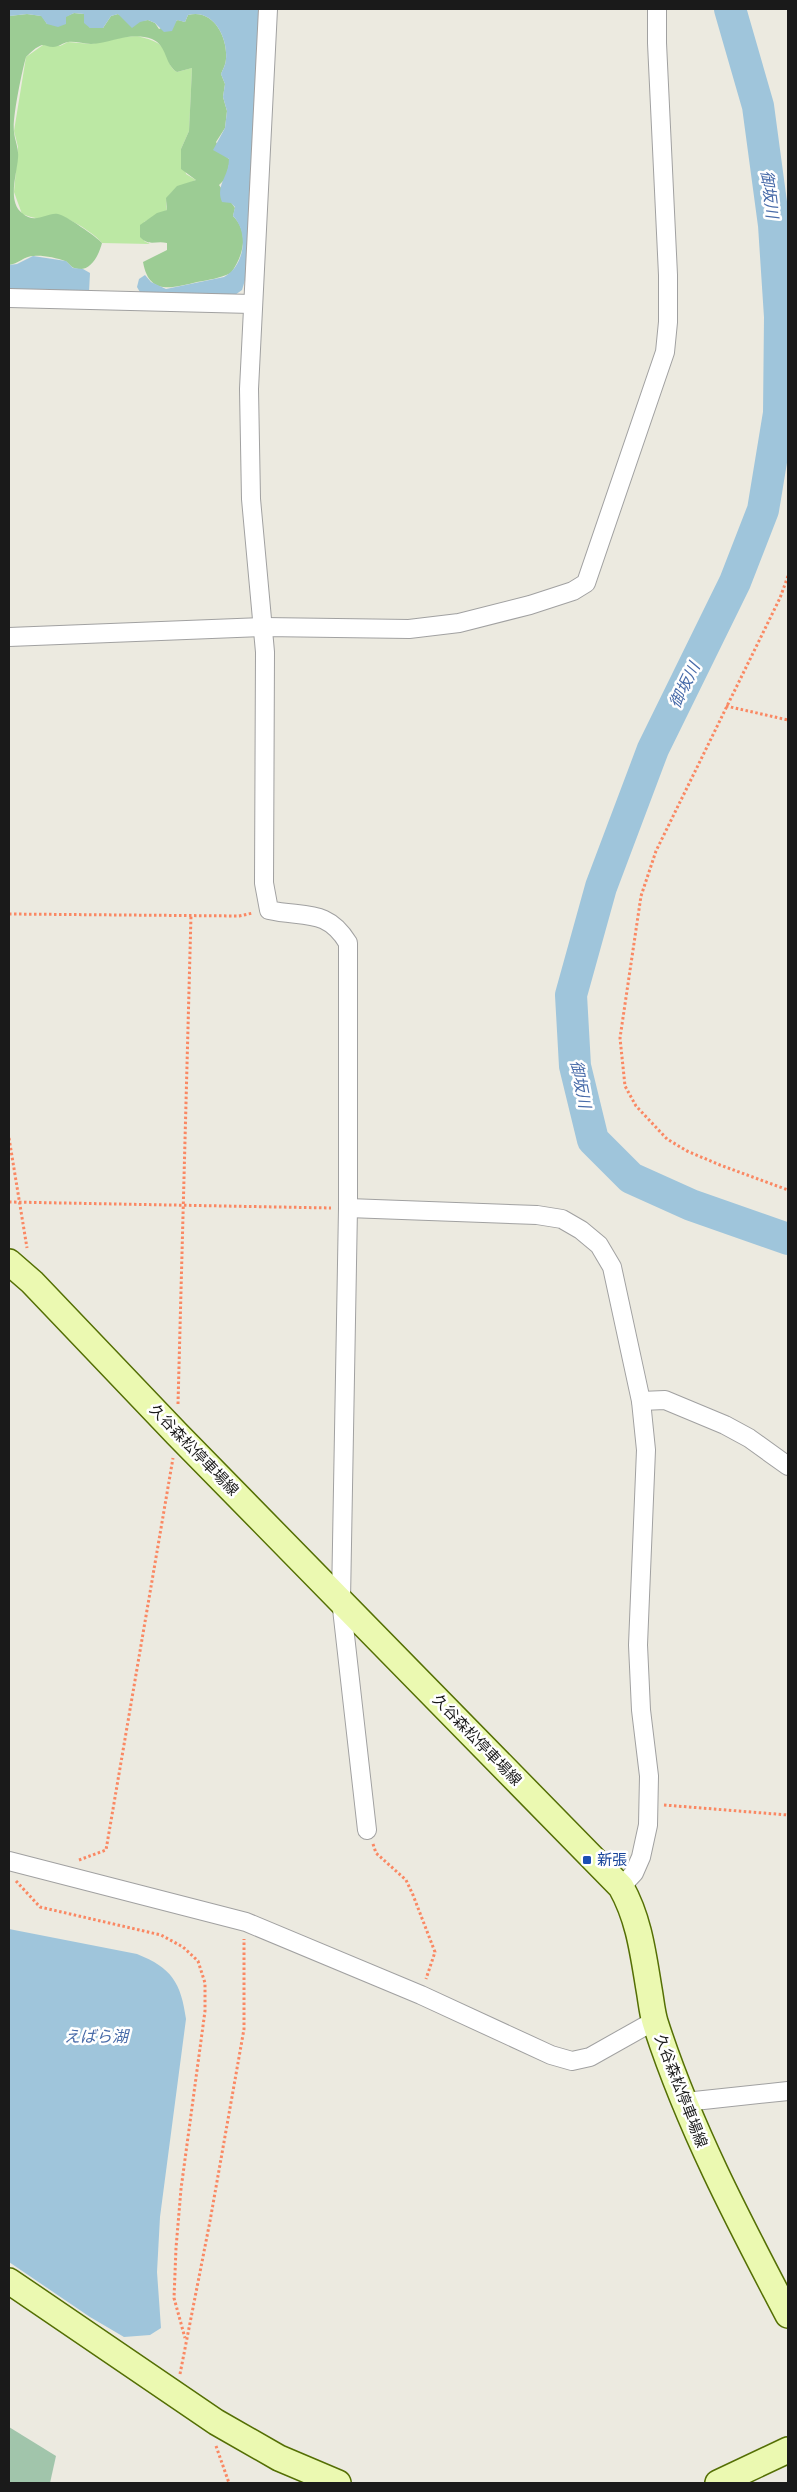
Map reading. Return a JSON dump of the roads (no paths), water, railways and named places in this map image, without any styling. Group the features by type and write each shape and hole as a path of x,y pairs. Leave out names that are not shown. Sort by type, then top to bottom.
{"main road":[{"name":"久谷森松停車場線","path":"9,1262 32,1282 621,1887 633,1909 641,1939 654,2021 685,2102 711,2167 788,2315"},
{"path":"9,2281 176,2397 216,2422 279,2458 338,2483"},
{"path":"718,2483 788,2450"}],"street":[{"path":"268,9 249,389 251,499 264,627 264,883 269,910 289,915 324,918 339,929 348,943 348,1208 341,1600 367,1830"},
{"path":"9,637 264,627 409,629 459,623 530,606 573,591 586,583 664,352 668,322 668,275 657,9"},
{"path":"9,298 252,304"},
{"path":"348,1208 537,1215 562,1219 581,1230 599,1245 612,1267 641,1401 646,1450 638,1645 640,1710 649,1776 648,1825 641,1857 634,1872 621,1887"},
{"path":"641,1401 664,1400 725,1425 749,1438 788,1466"},
{"path":"10,1861 246,1922 421,1995 551,2055 572,2061 590,2057 654,2021"},
{"path":"685,2102 788,2091"}],"water":[{"path":"9,9 260,9 245,280 242,290 235,295 141,294 137,287 139,279 145,275 151,282 166,289 224,277 237,265 240,257 243,239 238,223 233,216 235,207 231,203 222,202 220,196 229,159 213,150 225,128 227,111 223,97 225,84 221,74 226,63 226,51 217,26 205,16 197,14 188,15 185,22 177,20 172,31 164,32 155,23 148,20 140,22 132,28 118,14 111,16 103,28 90,28 84,23 84,14 74,13 66,17 66,24 58,27 47,24 41,16 27,14 9,16"},
{"path":"33,256 66,261 73,268 83,269 90,273 89,292 9,292 9,265 17,264"},
{"name":"えばら湖","path":"9,1929 137,1954 149,1959 167,1971 178,1986 186,2019 160,2217 157,2272 161,2328 150,2335 124,2337 90,2317 9,2262"}],"waterway":[{"name":"御坂川","path":"730,9 758,106 774,225 780,317 779,413 763,510 735,582 653,749 601,887 571,995 575,1066 593,1140 631,1178 691,1205 788,1239"}],"place":[{"name":"新張","path":"587,1860"}]}
